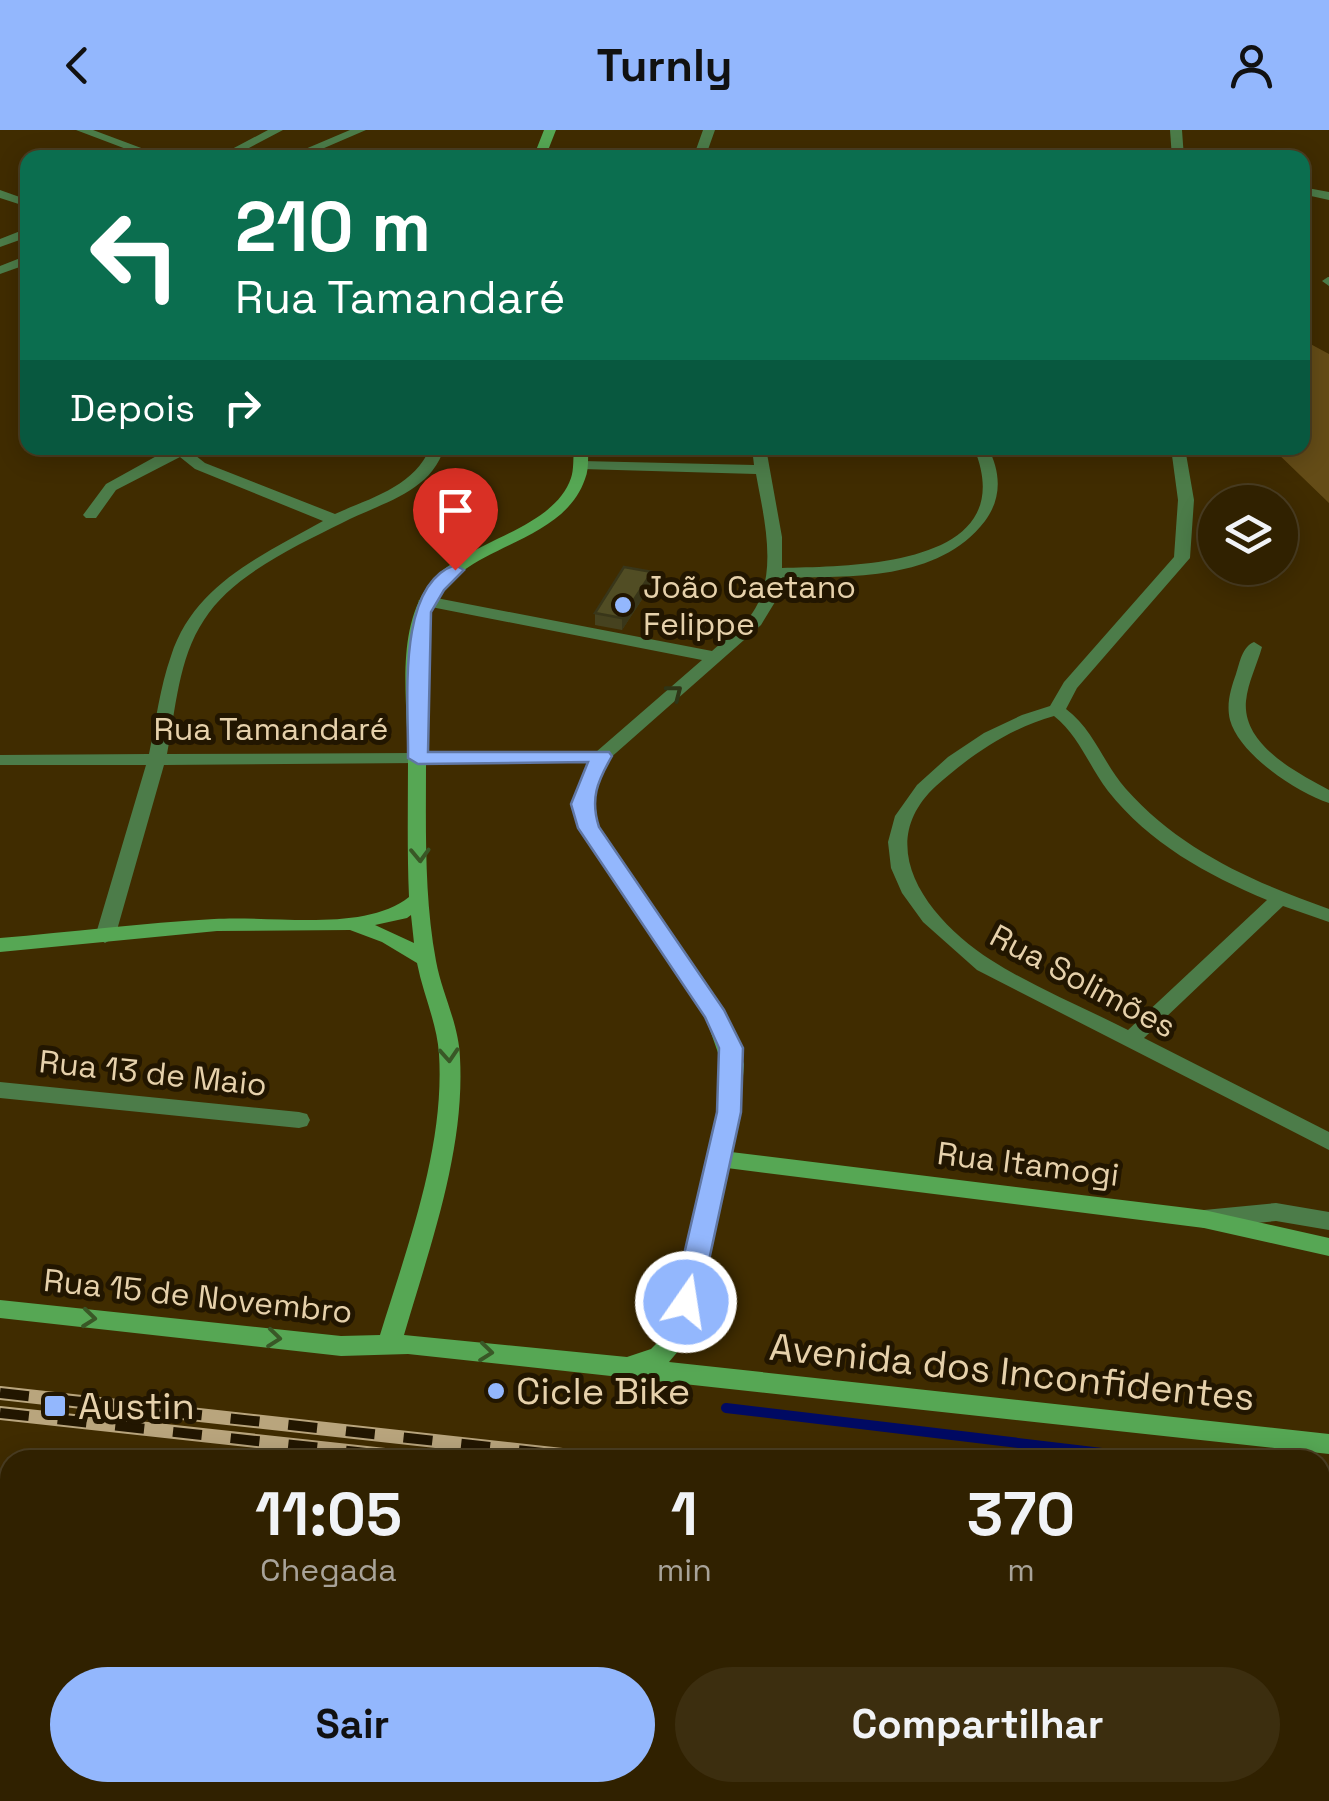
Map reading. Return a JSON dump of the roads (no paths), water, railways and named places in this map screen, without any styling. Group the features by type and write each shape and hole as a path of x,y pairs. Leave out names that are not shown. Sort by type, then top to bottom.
{"main road":[{"path":"389,1344 416,1252 449,1097 447,1031 426,960 421,897 420,626 426,601 455,570 560,506 576,488 582,456"},
{"path":"602,756 589,778 582,804 588,828 716,1015 731,1048 733,1079 678,1337 659,1356 628,1366"},
{"name":"Rua Tamandaré","path":"418,758 602,756"},
{"path":"0,945 218,926 350,924 400,914 421,897"},
{"path":"350,924 389,937 426,960"},
{"name":"Rua Itamogi","path":"718,1159 1204,1219"},
{"path":"1204,1219 1329,1247"},
{"name":"Rua 15 de Novembro","path":"0,1309 341,1346 389,1344"},
{"path":"678,1337 691,1359 719,1378"},
{"name":"Avenida dos Inconfidentes","path":"389,1344 628,1366 1329,1444"}],"street":[{"path":"82,130 140,150"},
{"path":"251,150 277,130"},
{"path":"309,150 360,130"},
{"path":"838,150 859,146 1046,150"},
{"path":"91,516 111,486 167,455"},
{"path":"187,455 213,472 335,520"},
{"path":"105,936 157,759 180,651 211,599 241,576 335,520 416,480 430,467 434,455"},
{"path":"602,756 762,613 776,572 776,550 761,455"},
{"path":"776,572 909,562 960,538 978,523 991,500 991,476 984,455"},
{"path":"1179,455 1186,500 1182,558 1070,686 1057,710 1083,731 1113,785 1163,836 1240,884 1329,916"},
{"path":"582,456 762,470"},
{"path":"426,601 715,657"},
{"path":"1254,647 1236,709 1244,732 1288,772 1329,797"},
{"name":"Rua Solimões","path":"1057,710 990,734 939,772 913,799 898,824 894,852 914,902 957,945 984,965 1329,1142"},
{"name":"Rua Tamandaré","path":"0,760 418,758"},
{"path":"1129,1041 1279,899"},
{"name":"Rua 13 de Maio","path":"0,1090 299,1120"},
{"name":"Rua Itamogi","path":"1204,1219 1276,1212 1329,1221"}],"waterway":[{"path":"726,1408 1077,1450"}],"railway":[{"path":"0,1393 517,1450"},
{"path":"0,1413 339,1450"}],"place":[{"name":"João Caetano Felippe","path":"623,605"},
{"name":"Cicle Bike","path":"496,1391"},
{"name":"Austin","path":"55,1406"}]}
